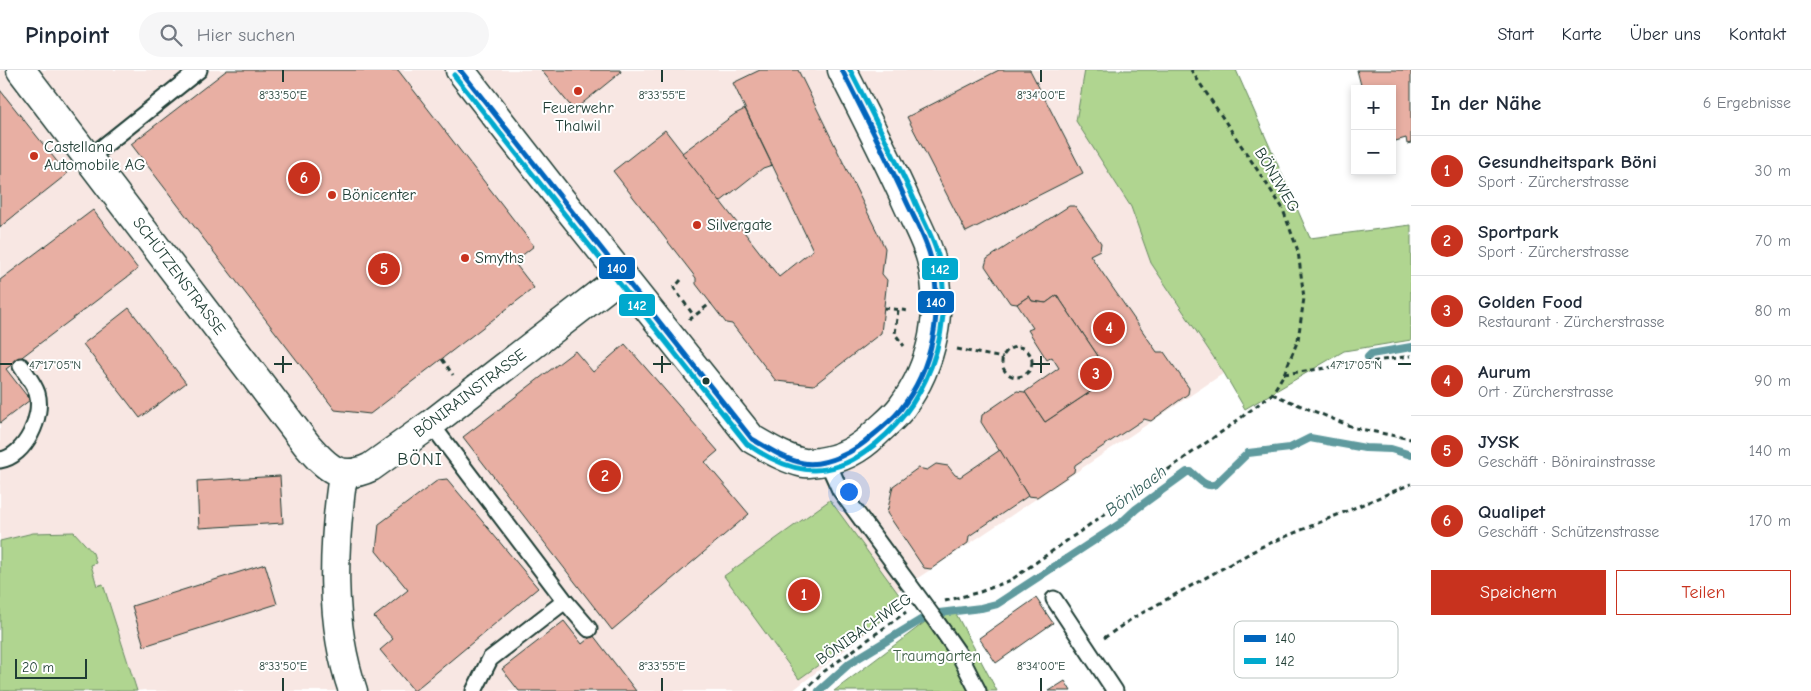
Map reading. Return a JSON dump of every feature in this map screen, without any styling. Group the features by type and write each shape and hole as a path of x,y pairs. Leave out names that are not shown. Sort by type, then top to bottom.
{"street":[{"name":"SCHÜTZENSTRASSE","path":"20,70 307,445 324,464 332,470 344,474"},
{"path":"460,70 752,439 783,456 805,463 827,461 846,456 863,446 902,408 920,378 933,340 936,314 935,285 927,249 896,179 842,70"},
{"name":"BÖNIRAINSTRASSE","path":"344,474 356,473 371,467 431,424 622,276"},
{"path":"344,474 335,579 343,659 353,691"}],"lane":[{"path":"89,158 199,70"},
{"path":"0,460 6,459 28,441 38,416 37,393 21,366"},
{"path":"431,424 565,601 589,629"},
{"path":"827,461 840,490 959,654 978,691"},
{"path":"1054,599 1115,691"},
{"path":"474,691 490,659 565,601"}],"path":[{"name":"BÖNIWEG","path":"1190,70 1282,206 1298,251 1304,298 1298,340 1284,374"},
{"path":"681,280 674,288 694,316"},
{"path":"682,325 710,303"},
{"path":"884,308 913,312"},
{"path":"898,310 895,334 905,347"},
{"path":"949,348 1002,358"},
{"path":"1022,348 1032,358 1031,368 1024,375 1014,377 1003,368 1002,358 1008,350 1022,348"},
{"path":"1284,374 1411,356"},
{"path":"442,358 456,380"},
{"name":"BÖNIBACHWEG","path":"804,691 822,673 840,660 929,611 940,602 980,592 1011,580 1230,426 1272,394 1284,374"},
{"path":"1272,394 1355,428 1411,439"},
{"path":"1087,649 1133,618 1261,547 1411,484"}],"shaded area":[{"path":"0,70 1085,70 1077,121 1131,207 1151,263 1224,373 897,592 905,603 792,691 137,691 103,585 97,586 90,565 96,563 93,553 73,532 33,533 0,541"}],"green space":[{"path":"1085,70 1236,70 1310,238 1411,225 1411,340 1344,351 1245,409 1224,373 1151,263 1131,207 1076,121"},
{"path":"830,500 905,603 799,679 724,576"},
{"path":"74,532 93,553 96,563 91,565 97,586 103,584 137,691 0,691 0,541 33,533"},
{"name":"Traumgarten","path":"954,610 997,691 834,691 925,622 936,621"}],"building":[{"name":"Bönicenter","path":"227,70 398,70 534,246 514,262 534,288 370,414 335,410 131,144"},
{"name":"Feuerwehr Thalwil","path":"541,70 620,70 621,72 574,110"},
{"name":"Silvergate","path":"760,70 798,70 885,248 882,274 887,280 881,333 814,385 776,381 732,324 726,323 696,284 696,278 613,171 665,130 779,277 813,250 733,83"},
{"path":"999,70 1030,70 1083,173 966,232 907,117"},
{"path":"1357,70 1411,70 1411,143 1407,144 1406,138 1396,141 1396,85 1361,85"},
{"path":"0,90 67,174 0,227"},
{"path":"745,109 772,165 763,168 720,202 682,153 735,114"},
{"path":"1069,206 1075,206 1101,243 1100,250 1090,255 1157,352 1164,352 1189,388 1188,394 1151,421 1144,419 1075,465 1074,472 1037,497 1028,496 981,422 982,415 1017,391 1025,392 1045,422 1093,390 1085,377 1086,365 1098,356 1057,295 1046,303 1032,301 1029,296 1017,304 1010,303 985,266 987,259"},
{"path":"93,210 138,269 6,369 30,400 0,423 0,280"},
{"path":"1057,295 1098,356 1086,365 1085,377 1093,390 1045,422 1025,392 1059,368 1052,357 1047,360 1028,330 1033,328 1017,304 1029,296 1032,301 1046,303"},
{"path":"129,308 186,383 140,418 83,344"},
{"path":"625,344 718,451 705,462 749,514 612,630 463,437 575,351 593,372"},
{"path":"1000,450 1028,496 969,536 968,543 931,569 924,568 887,513 893,486 918,468 927,470 936,464 948,466 955,475 960,477"},
{"path":"280,476 283,523 199,528 197,481"},
{"path":"447,479 538,588 414,691 380,650 393,639 374,617 408,590 376,551 379,524 438,480"},
{"path":"265,564 277,604 144,646 132,606"},
{"path":"1036,598 1053,623 996,663 979,638"},
{"path":"564,621 582,644 593,635 636,691 519,691 502,669"},
{"path":"1065,681 1071,691 1049,691"}],"waterway":[{"name":"Bönibach","path":"1368,357 1371,354 1411,347"},
{"name":"Bönibach","path":"939,613 997,604 1121,523 1136,509 1187,472 1191,472 1206,484 1216,484 1248,453 1290,448 1310,438 1365,448 1391,449 1411,455"},
{"name":"Bönibach","path":"819,691 850,663 924,618"}],"transit line":[{"name":"140","path":"460,70 752,439 790,459 812,464 840,457 858,447 897,414 921,376 928,358 936,318 935,278 926,243 842,70"},
{"name":"142","path":"454,75 747,444 776,461 790,466 819,470 834,467 865,452 887,434 905,414 920,391 931,366 939,341 943,314 943,286 939,259 934,244 899,167 850,70"}],"place":[{"name":"Feuerwehr Thalwil","path":"578,91"},
{"name":"Castellana Automobile AG","path":"34,156"},
{"name":"Qualipet","path":"304,178"},
{"name":"Bönicenter","path":"332,195"},
{"name":"Silvergate","path":"697,225"},
{"name":"Smyths","path":"465,258"},
{"name":"JYSK","path":"384,269"},
{"name":"Aurum","path":"1109,328"},
{"name":"Golden Food","path":"1096,374"},
{"name":"Sportpark","path":"605,476"},
{"name":"Gesundheitspark Böni","path":"804,595"}],"district":[{"name":"BÖNI","path":"420,459"}]}
